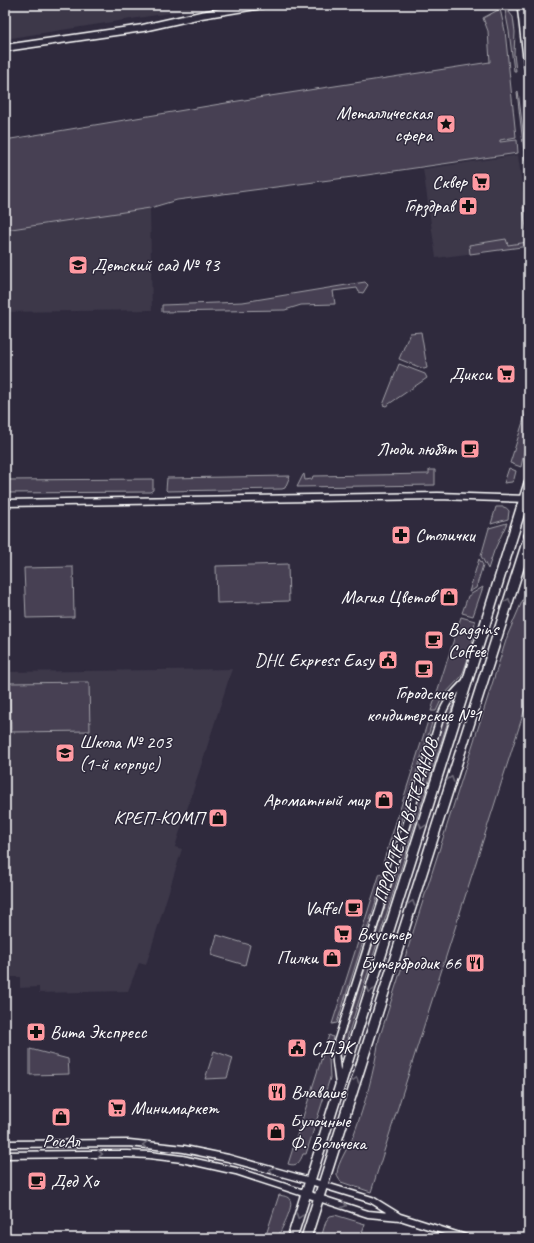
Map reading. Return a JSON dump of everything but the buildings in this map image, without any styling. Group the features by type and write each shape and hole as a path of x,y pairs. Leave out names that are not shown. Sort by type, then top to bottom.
{"main road":[{"path":"522,5 529,66"},
{"name":"ПРОСПЕКТ ВЕТЕРАНОВ","path":"292,1238 468,679 527,498 529,483"},
{"name":"ПРОСПЕКТ ВЕТЕРАНОВ","path":"306,1238 529,536"}],"street":[{"path":"5,48 143,28 202,15 262,5"},
{"path":"5,503 438,496 527,498"},
{"path":"339,1087 336,1049 440,718 452,695 468,679"},
{"path":"5,1144 129,1144 170,1147 228,1158 372,1200 400,1216 466,1238"},
{"path":"5,1155 128,1154 182,1159 236,1171 368,1214 400,1216"}],"shaded area":[{"path":"5,5 220,5 5,39"},
{"path":"500,9 505,31 516,137 500,140 500,142 517,140 518,153 360,176 177,200 150,208 5,230 5,140 238,101 490,62 488,31 483,18"},
{"path":"505,10 513,17 516,71 514,71"},
{"path":"518,91 527,161 525,161"},
{"path":"518,155 529,246 436,258 423,169"},
{"path":"523,207 525,207 529,246 470,254 469,245 506,239 508,245 528,242"},
{"name":"Детский сад № 93","path":"150,208 152,310 5,312 5,230"},
{"path":"365,282 368,285 363,293 359,292 357,288 333,291 335,304 301,305 285,310 162,312 162,305 243,302"},
{"path":"421,332 427,368 424,369 399,359 410,333"},
{"path":"399,364 425,374 427,378 386,406 383,405"},
{"path":"529,403 529,428 521,467 510,463"},
{"path":"509,468 516,471 514,479 512,482 504,483"},
{"path":"429,470 435,470 435,485 297,487 304,474 305,480 312,479 313,476 429,474"},
{"path":"290,476 285,488 282,489 166,490 167,478"},
{"path":"153,479 153,490 150,492 5,493 5,480"},
{"path":"496,507 504,507 508,509 508,519 491,524"},
{"path":"507,523 494,551 488,569 481,556 489,528"},
{"path":"479,559 483,565 476,588 469,592"},
{"path":"288,564 289,601 217,603 216,566"},
{"path":"73,567 74,617 26,618 24,568"},
{"path":"529,583 529,696 371,1192 341,1182 337,1176 338,1170 341,1159 354,1134 362,1111 372,1076 379,1039 508,634"},
{"path":"483,587 473,616 462,613 468,596"},
{"path":"461,617 475,621 472,647 461,677 443,696 436,711 431,711"},
{"name":"Школа № 203 (1-й корпус)","path":"232,669 175,847 182,849 146,965 139,963 128,991 39,993 39,987 20,988 20,977 5,977 5,672"},
{"path":"89,682 90,731 11,732 10,683"},
{"path":"454,699 340,1060 340,1048 446,712"},
{"path":"428,721 432,723 388,862 383,863"},
{"path":"380,873 384,876 337,1023 332,1024"},
{"path":"217,935 250,945 245,965 211,955"},
{"path":"329,1035 333,1037 329,1057 330,1078 306,1154 303,1154 296,1164 291,1165 288,1164"},
{"path":"30,1049 68,1059 69,1074 30,1075"},
{"path":"214,1051 233,1058 227,1078 205,1079"},
{"path":"279,1195 287,1197 290,1200 291,1203 289,1213 277,1238 265,1238"},
{"path":"335,1215 365,1224 360,1238 321,1238 326,1221 330,1216"}],"place":[{"name":"Металлическая сфера","path":"446,124"},
{"name":"Сквер","path":"481,182"},
{"name":"Горздрав","path":"468,206"},
{"name":"Детский сад № 93","path":"78,265"},
{"name":"Дикси","path":"506,374"},
{"name":"Люди любят","path":"470,449"},
{"name":"Столички","path":"401,535"},
{"name":"Магия Цветов","path":"449,597"},
{"name":"Baggins Coffee","path":"434,640"},
{"name":"DHL Express Easy","path":"388,660"},
{"name":"Городские кондитерские №1","path":"424,669"},
{"name":"Школа № 203 (1-й корпус)","path":"65,753"},
{"name":"Ароматный мир","path":"384,800"},
{"name":"КРЕП-КОМП","path":"218,818"},
{"name":"Vaffel","path":"354,908"},
{"name":"Вкустер","path":"343,934"},
{"name":"Пилки","path":"332,958"},
{"name":"Бутербродик 66","path":"475,963"},
{"name":"Вита Экспресс","path":"36,1032"},
{"name":"СДЭК","path":"297,1048"},
{"name":"Влаваше","path":"277,1092"},
{"name":"Минимаркет","path":"117,1108"},
{"name":"РосАл","path":"61,1117"},
{"name":"Булочные Ф. Вольчека","path":"276,1132"},
{"name":"Дед Хо","path":"37,1181"}]}
